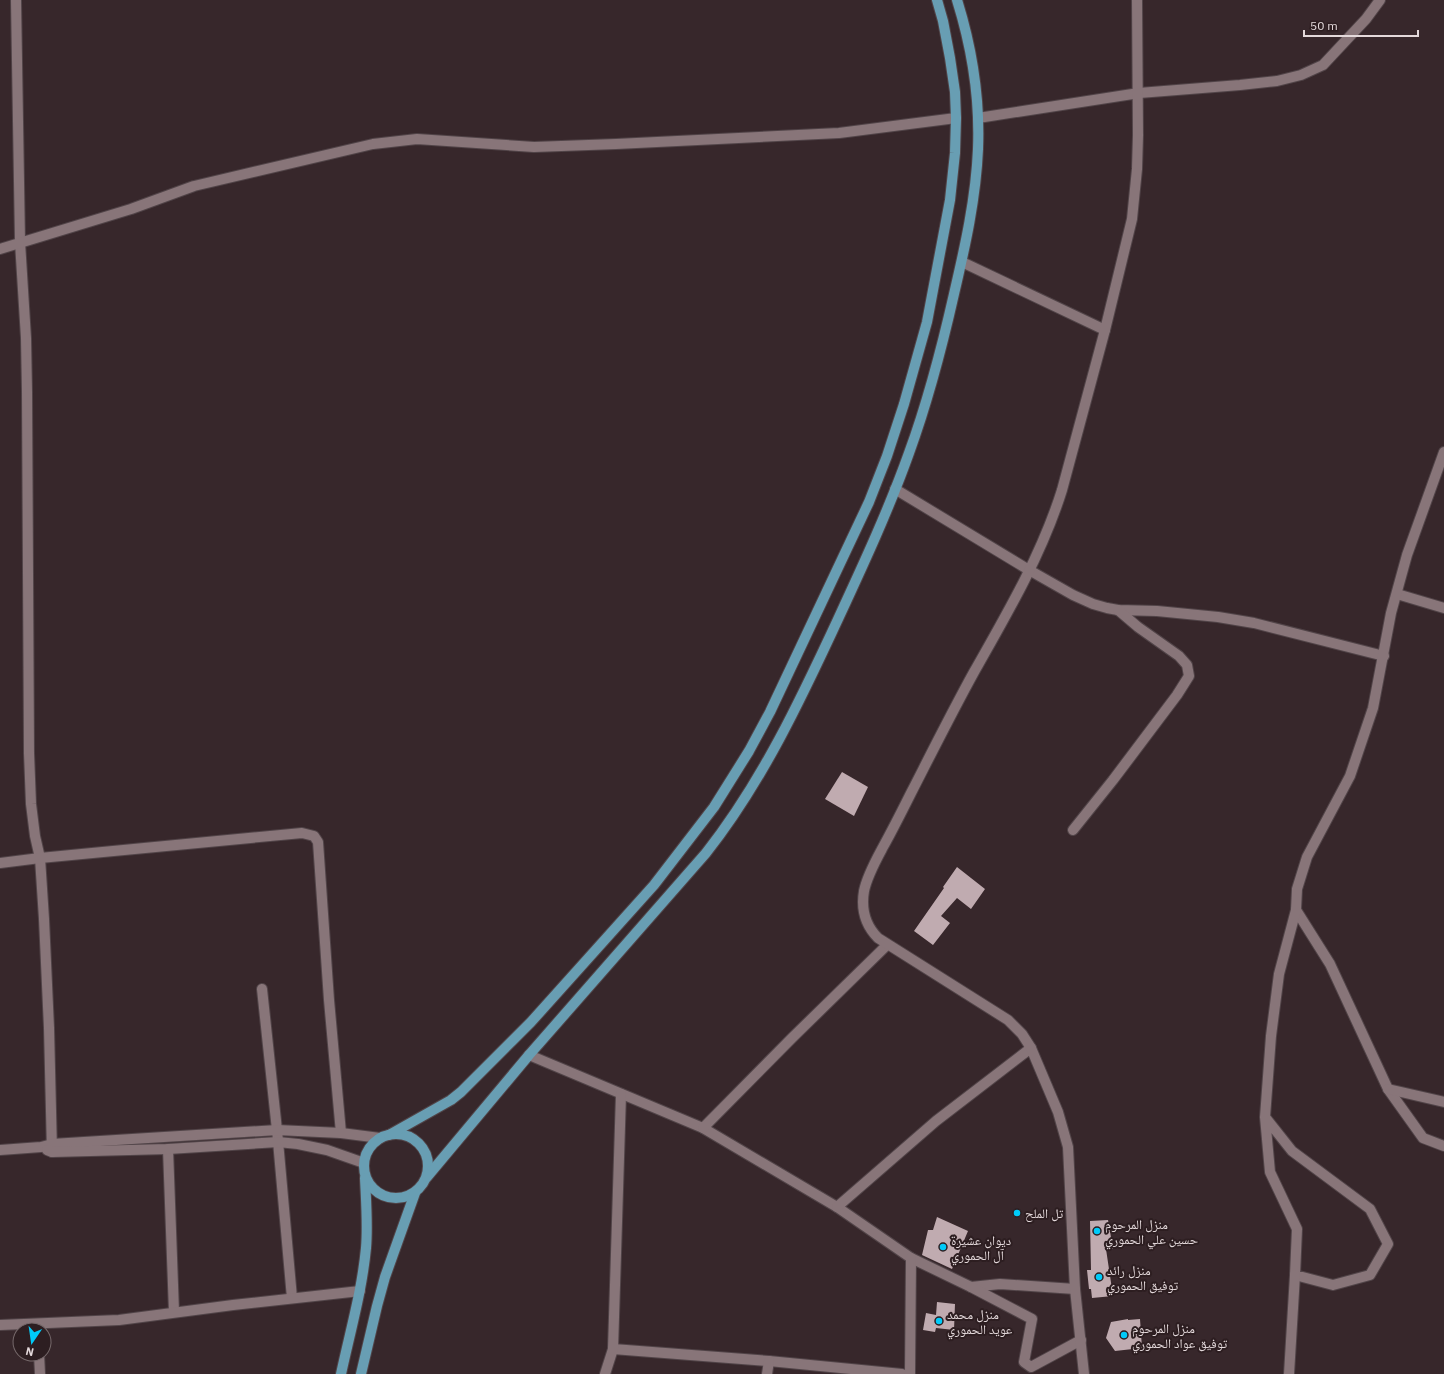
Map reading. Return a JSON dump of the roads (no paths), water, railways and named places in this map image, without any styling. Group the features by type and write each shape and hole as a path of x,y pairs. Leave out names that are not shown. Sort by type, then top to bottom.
{"main road":[{"path":"390,1135 451,1100 461,1092 531,1022 654,885 714,807 749,751 770,712 869,502 902,412 927,322 950,200 955,153 955,92 943,21 937,0"},
{"path":"365,1176 374,1191 390,1198 399,1199 407,1197 415,1193 422,1186 427,1177 529,1055 706,853 738,809 768,760 797,705 852,589 896,489 917,428 943,342 962,262 970,220 976,172 978,118 974,73 957,0"},
{"path":"340,1374 360,1291 367,1227 364,1163 366,1153 380,1138 399,1134 409,1136 417,1142 428,1158 427,1177"},
{"path":"361,1374 385,1277 415,1193"}],"street":[{"path":"16,0 20,242 26,338 27,392 29,760 33,818 40,858 44,919 52,1148"},
{"path":"1084,1374 1075,1289 1068,1147 1058,1112 1031,1048 1022,1034 1008,1020 888,945 872,932 866,921 863,909 864,891 877,859 957,704 998,631 1040,548 1056,510 1105,330 1127,240 1134,203 1137,169 1137,0"},
{"path":"978,118 1138,93 1247,85 1277,81 1301,75 1323,65 1362,24 1380,0"},
{"path":"0,250 20,242 131,209 194,186 373,144 396,140 435,140 534,147 600,145 839,133 956,118"},
{"path":"962,262 1105,330"},
{"path":"1289,1374 1297,1229 1270,1172 1265,1117 1271,1036 1280,974 1296,910 1297,889 1307,856 1350,776 1363,740 1373,708 1396,594 1407,555 1444,452"},
{"path":"896,489 1029,570 1093,604 1118,610 1157,611 1218,617 1254,623 1384,656"},
{"path":"1396,594 1444,608"},
{"path":"1073,830 1113,780 1177,695 1189,676 1187,665 1179,656 1138,627 1118,610"},
{"path":"0,863 302,833 314,836 318,842 329,1000 341,1133"},
{"path":"1296,910 1330,964 1388,1089 1423,1138 1444,1146"},
{"path":"703,1128 792,1038 888,945"},
{"path":"262,989 277,1130 292,1298"},
{"path":"837,1207 936,1121 1031,1048"},
{"path":"529,1055 703,1128 837,1207 911,1258 1030,1317 1032,1319 1024,1362 1028,1366 1031,1367 1080,1340"},
{"path":"1388,1089 1444,1102"},
{"path":"605,1374 613,1349 621,1094"},
{"path":"1265,1117 1292,1151 1370,1209 1388,1244 1370,1276 1333,1285 1295,1275"},
{"path":"52,1148 277,1130 341,1133 380,1138"},
{"path":"0,1150 41,1148 168,1149 278,1142 327,1150 364,1163"},
{"path":"168,1149 174,1312"},
{"path":"910,1374 911,1258"},
{"path":"971,1287 1000,1284 1075,1289"},
{"path":"52,1326 119,1320 174,1312 360,1291"},
{"path":"0,1325 12,1326"},
{"path":"613,1349 769,1361 902,1374"},
{"path":"767,1374 769,1361"},
{"path":"39,1362 40,1374"}],"place":[{"name":"تل الملح","path":"1017,1213"},
{"name":"منزل المرحوم حسين علي الحموري","path":"1097,1231"},
{"name":"ديوان عشيرة آل الحموري","path":"943,1247"},
{"name":"منزل رائد توفيق الحموري","path":"1099,1277"},
{"name":"منزل محمد عويد الحموري","path":"939,1321"},
{"name":"منزل المرحوم توفيق عواد الحموري","path":"1124,1335"}]}
